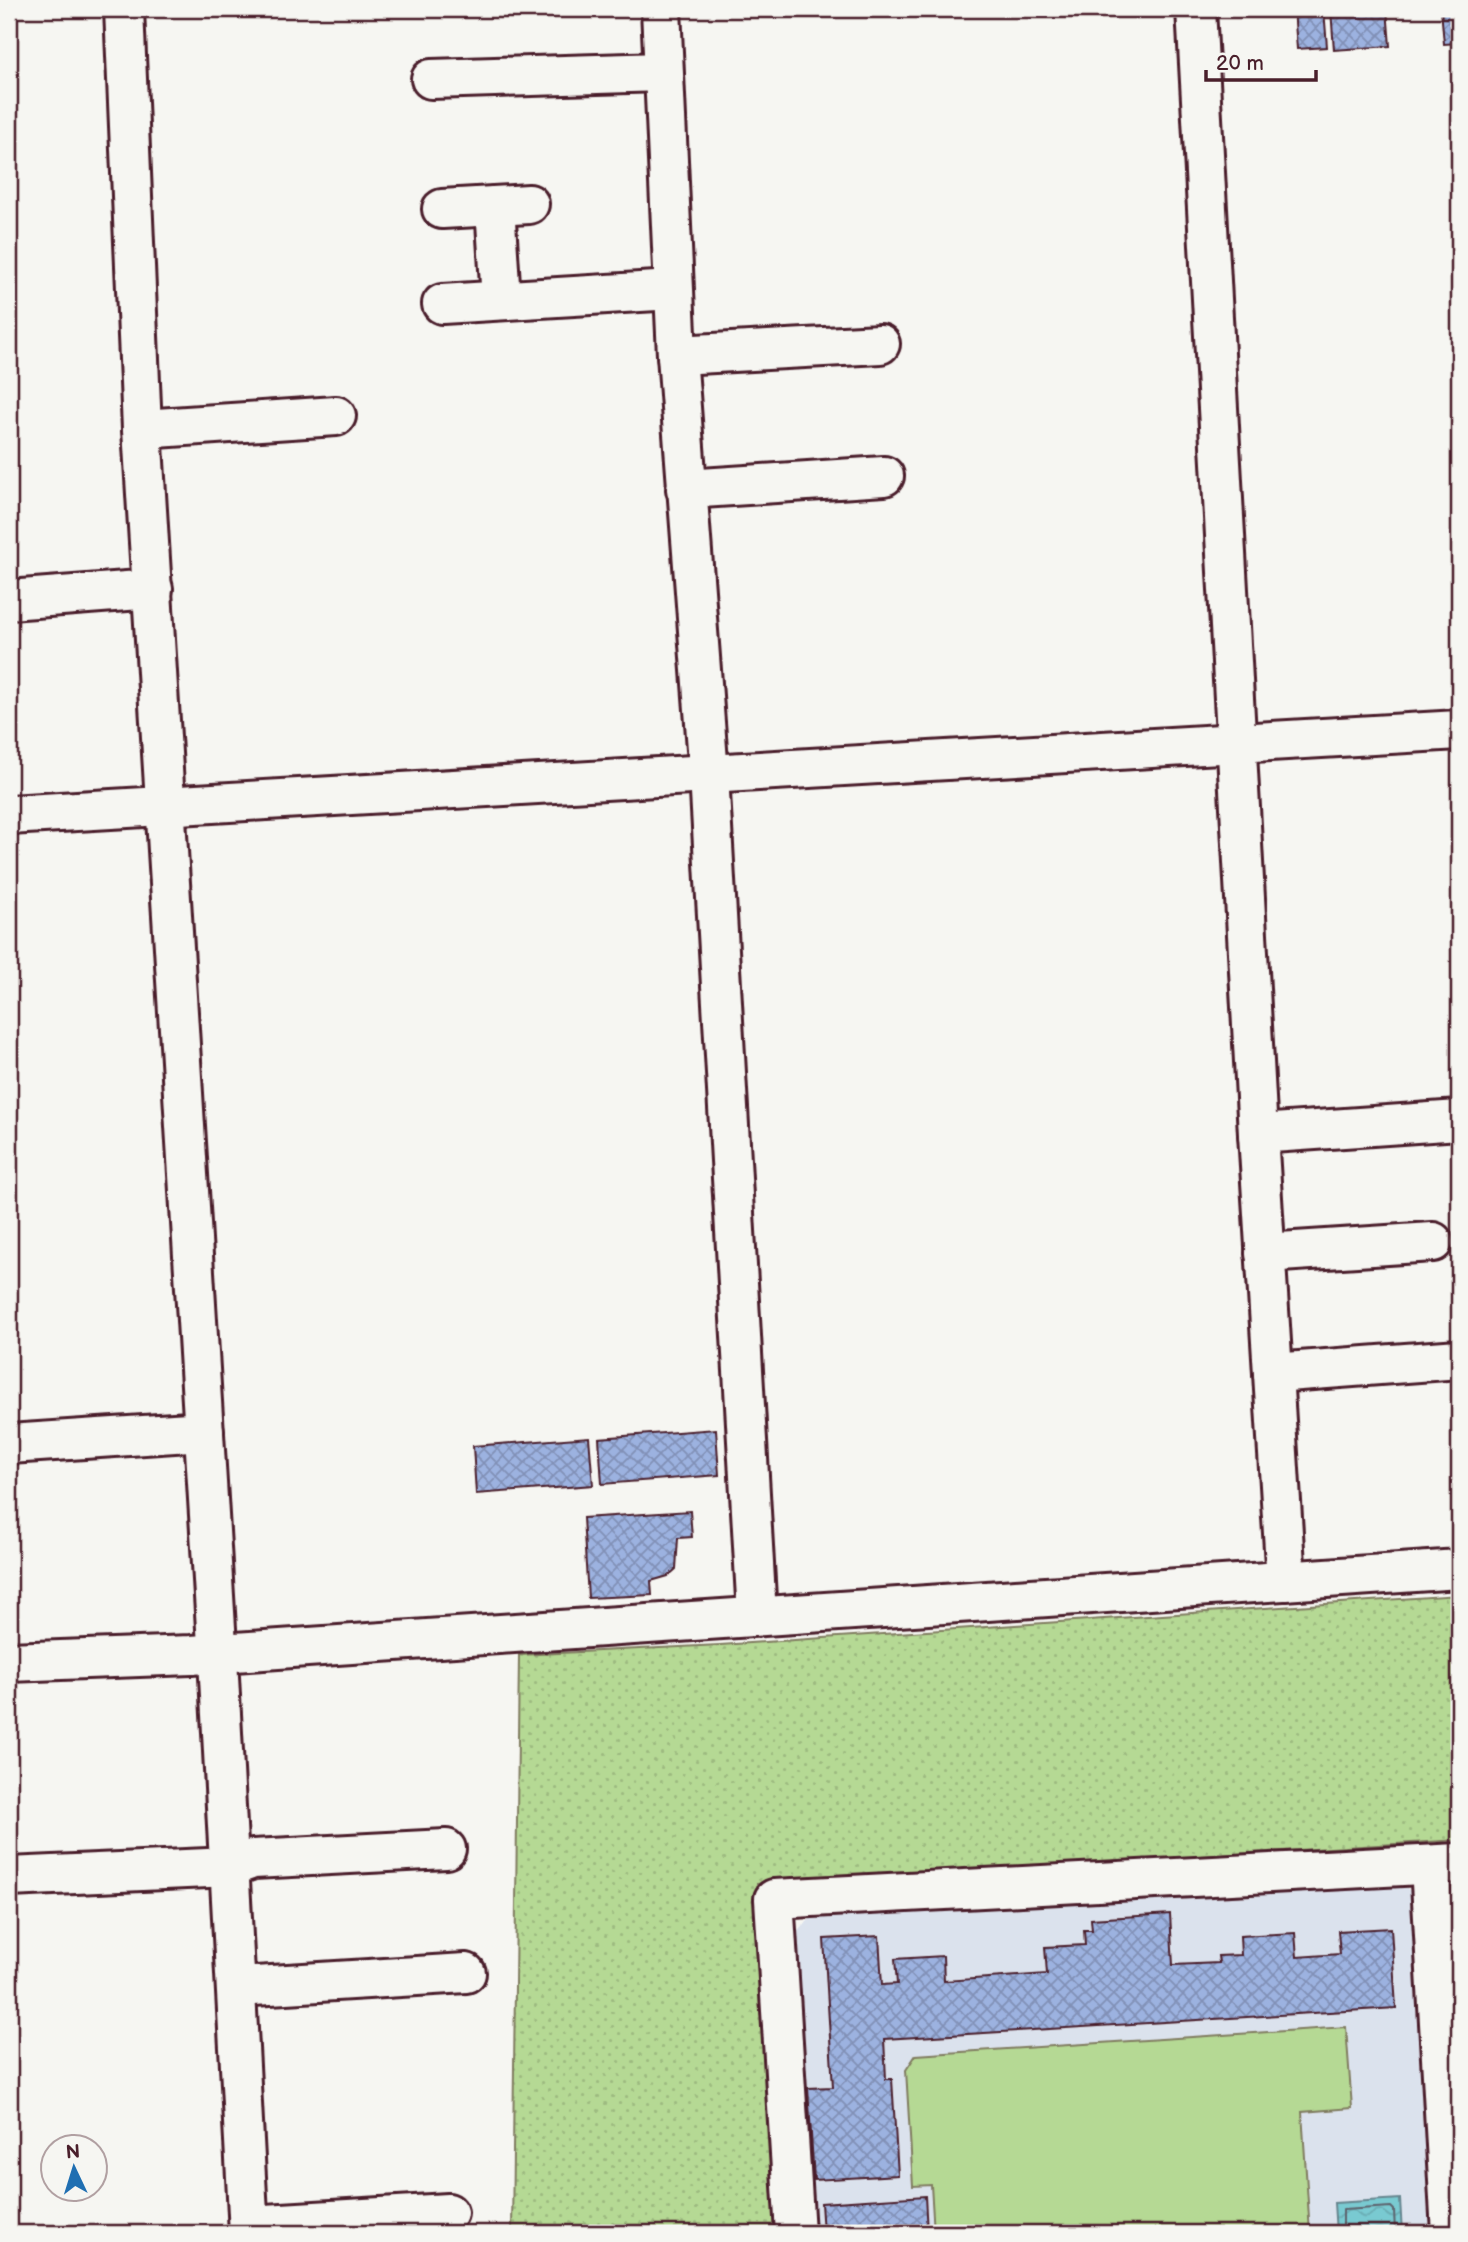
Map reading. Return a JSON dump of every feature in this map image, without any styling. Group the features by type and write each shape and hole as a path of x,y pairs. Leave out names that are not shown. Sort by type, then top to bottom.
{"street":[{"path":"124,9 142,429 230,1867 249,2229 448,2213"},
{"path":"661,9 673,290 685,489 709,775 757,1616"},
{"path":"1196,9 1258,1134 1286,1581"},
{"path":"431,79 662,72"},
{"path":"442,209 512,205 501,300"},
{"path":"442,304 673,290"},
{"path":"677,355 880,344"},
{"path":"142,429 335,416"},
{"path":"685,489 884,476"},
{"path":"9,600 153,589"},
{"path":"9,815 1459,730"},
{"path":"1258,1134 1459,1120"},
{"path":"1265,1253 1433,1242"},
{"path":"1273,1373 1459,1359"},
{"path":"9,1444 204,1431"},
{"path":"9,1662 217,1654 1459,1569"},
{"path":"9,1877 230,1867 253,1859 446,1849"},
{"path":"795,2233 774,1899 1445,1864 1451,2233"},
{"path":"237,1987 466,1973"}],"shaded area":[{"path":"1401,1882 1410,1891 1429,2233 813,2233 796,1933 812,1917"}],"green space":[{"path":"1459,1595 1459,1840 757,1884 775,2233 512,2233 519,1655 720,1645"},
{"path":"1346,2027 1352,2108 1302,2112 1310,2233 934,2233 931,2185 913,2186 906,2070 916,2055"}],"water":[{"path":"1400,2199 1402,2233 1336,2233 1334,2203"}],"building":[{"path":"1294,9 1324,9 1327,47 1297,49"},
{"path":"1331,9 1387,9 1390,46 1334,50"},
{"path":"1441,9 1459,9 1459,43 1444,44"},
{"path":"716,1429 719,1475 602,1484 599,1438"},
{"path":"589,1437 593,1485 476,1494 473,1446"},
{"path":"690,1511 692,1537 678,1538 676,1569 668,1576 651,1581 652,1595 588,1598 583,1518"},
{"path":"1170,1914 1173,1965 1219,1963 1218,1956 1241,1955 1240,1936 1295,1933 1297,1957 1340,1954 1338,1931 1391,1928 1396,2008 884,2039 886,2079 892,2079 898,2175 814,2180 808,2088 833,2087 824,1939 879,1936 882,1985 897,1984 895,1959 943,1956 944,1981 1047,1974 1045,1947 1085,1945 1084,1930 1092,1930 1091,1919"},
{"path":"925,2196 927,2233 823,2233 821,2203"}]}
